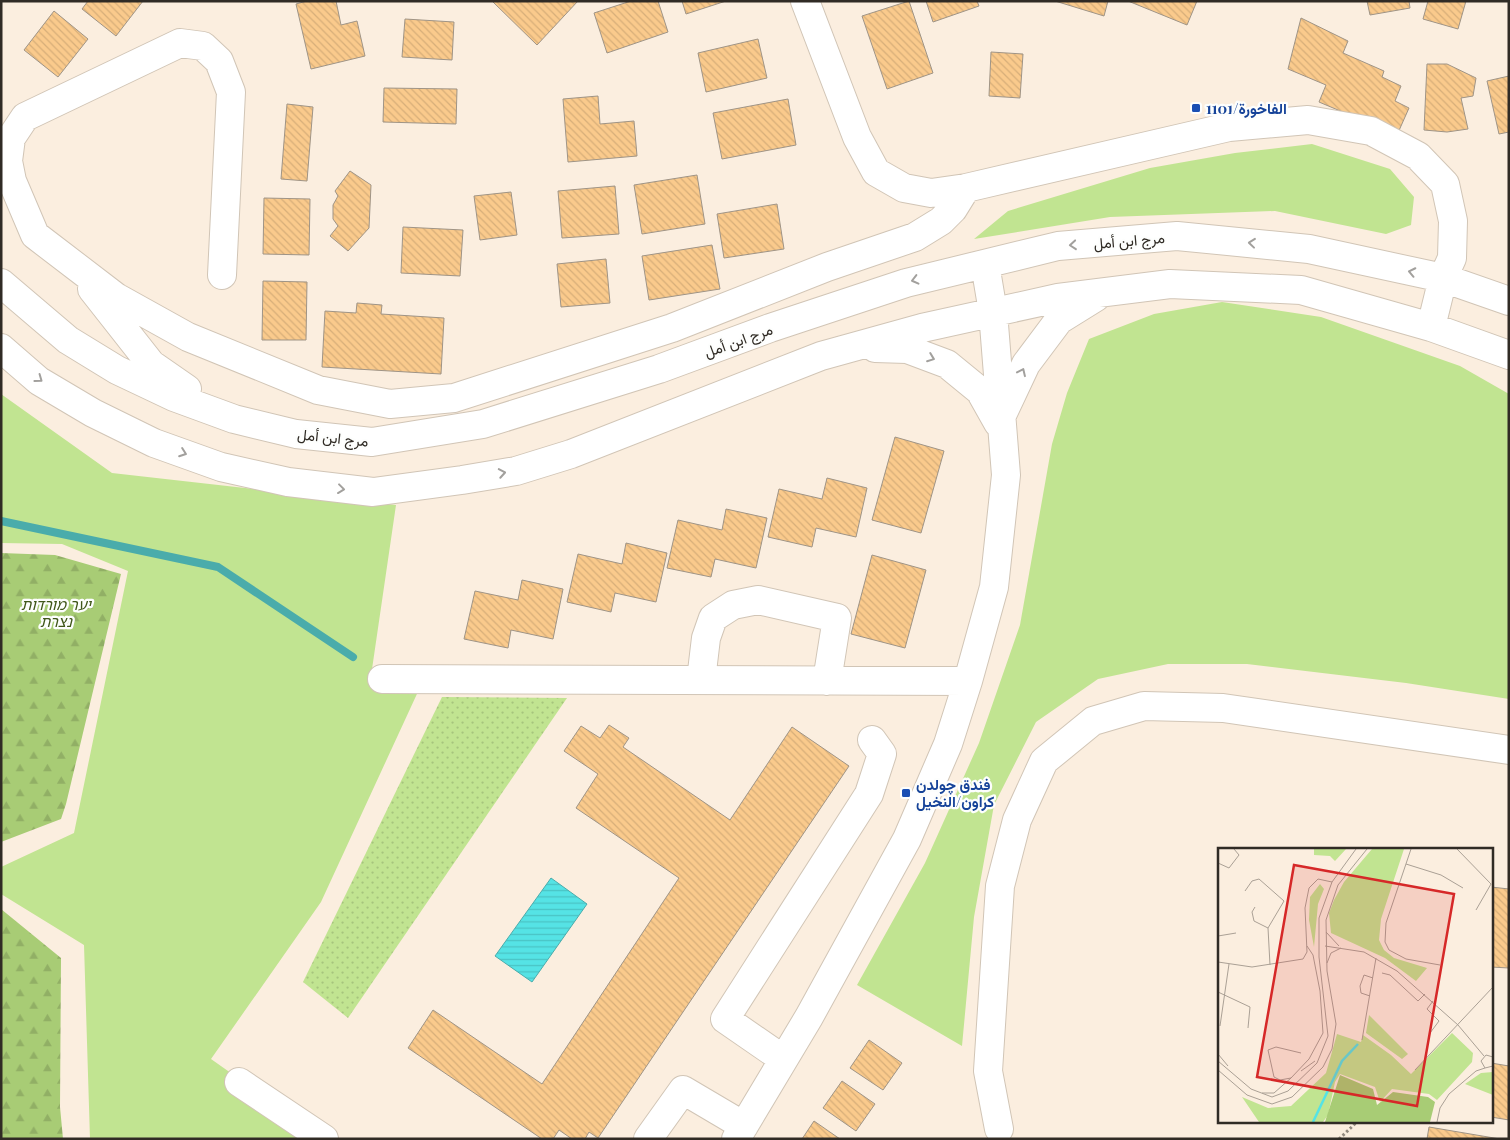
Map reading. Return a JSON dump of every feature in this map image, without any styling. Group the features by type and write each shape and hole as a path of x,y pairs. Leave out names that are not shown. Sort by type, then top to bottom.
{"street":[{"path":"805,1 857,136 876,172 904,188 931,193 966,188 1229,128 1308,120 1371,131 1418,156 1445,184 1453,221 1452,258 1443,278 1431,327"},
{"path":"35,235 12,182 8,161 11,138 25,117 180,43 203,46 219,61 231,92 222,275"},
{"path":"1,212 116,296 188,337 318,390 390,404 454,398 672,328 827,267 915,236 941,221 953,209 966,188"},
{"name":"مرج ابن أمل","path":"1,283 68,340 117,370 174,398 229,418 296,434 372,442 483,424 660,370 770,328 906,283 1058,246 1177,236 1309,249 1443,278 1509,301"},
{"path":"70,262 151,364 229,418"},
{"path":"648,1139 683,1090 740,1133 809,1017 907,839 948,744 994,587 1006,474 993,312 985,264"},
{"path":"1,348 39,381 93,413 154,443 221,467 288,482 373,492 516,471 571,454 821,356 922,328 1058,298 1170,284 1301,290 1431,327 1509,355"},
{"path":"1002,424 1026,364 1059,320 1104,292"},
{"path":"849,348 907,349 947,364 980,391 1002,424"},
{"path":"701,680 706,638 713,618 733,605 758,600 837,618 827,681"},
{"path":"382,679 968,681"},
{"path":"999,1129 988,1071 1000,886 1017,820 1044,761 1093,721 1144,706 1223,708 1509,750"},
{"path":"783,1059 725,1019 869,794 882,754 872,740"},
{"path":"240,1082 324,1139"}],"path":[{"path":"1339,1139 1357,1122"}],"green space":[{"path":"1312,144 1390,169 1414,197 1411,225 1386,234 1275,211 1110,217 974,239 1008,211 1150,168 1235,153"},
{"path":"1222,302 1321,317 1460,366 1509,394 1509,699 1406,683 1247,664 1168,664 1098,679 1036,722 994,805 974,917 962,1046 857,985 925,863 979,743 1020,625 1052,444 1067,393 1089,339 1154,314"},
{"path":"1,394 112,473 396,505 371,676 422,683 321,902 211,1059 324,1139 90,1139 84,945 1,894 1,867 74,833 128,571 62,544 1,543"},
{"name":"יער מורדות נצרת","path":"1,553 55,555 121,574 61,819 1,842"},
{"path":"442,697 567,698 348,1018 303,982"},
{"path":"1,909 61,958 60,1107 63,1139 1,1139"}],"water":[{"path":"551,878 587,904 532,982 495,956"}],"building":[{"path":"88,1 143,1 116,36 82,9"},
{"path":"307,1 336,1 341,25 357,21 365,56 311,69 296,4"},
{"path":"494,1 578,1 537,45"},
{"path":"631,1 658,1 668,32 607,53 594,13"},
{"path":"682,1 726,1 686,14"},
{"path":"909,1 933,73 887,89 862,16"},
{"path":"926,1 977,1 979,6 933,22"},
{"path":"1055,1 1108,1 1104,16"},
{"path":"1128,1 1197,1 1187,25"},
{"path":"1367,1 1409,1 1410,8 1370,15"},
{"path":"1428,1 1466,1 1458,29 1423,19"},
{"path":"54,11 88,39 58,77 24,50"},
{"path":"1301,18 1348,41 1343,53 1384,71 1382,77 1401,86 1395,101 1409,108 1397,135 1319,102 1326,85 1288,69"},
{"path":"405,19 454,22 452,60 402,57"},
{"path":"758,39 767,78 706,92 698,53"},
{"path":"991,52 1023,54 1020,98 989,96"},
{"path":"1427,64 1447,64 1476,78 1473,96 1461,98 1468,129 1447,132 1424,130"},
{"path":"1509,76 1509,132 1499,134 1487,81"},
{"path":"384,88 457,89 456,124 383,122"},
{"path":"598,96 600,124 634,121 637,156 568,162 563,99"},
{"path":"788,99 796,145 722,159 713,113"},
{"path":"287,104 313,107 307,181 281,179"},
{"path":"350,171 371,185 369,228 348,251 330,236 338,226 333,219 333,205 338,196 335,191"},
{"path":"697,175 705,224 642,234 634,185"},
{"path":"615,186 619,234 562,238 558,191"},
{"path":"511,192 517,235 480,240 474,196"},
{"path":"264,198 310,199 309,255 263,254"},
{"path":"777,204 784,249 724,258 717,214"},
{"path":"403,227 463,230 460,276 401,273"},
{"path":"712,245 720,289 649,300 642,256"},
{"path":"606,259 610,303 561,307 557,264"},
{"path":"263,281 307,282 306,340 262,340"},
{"path":"357,303 382,305 381,314 444,318 441,374 322,367 325,311 356,313"},
{"path":"895,437 944,451 921,533 872,520"},
{"path":"827,478 867,488 856,537 816,528 812,547 768,537 779,489 822,499"},
{"path":"726,509 767,518 756,568 715,559 711,577 667,568 678,520 722,530"},
{"path":"626,543 667,553 656,602 615,593 611,612 567,602 578,554 622,564"},
{"path":"872,555 926,570 905,648 851,634"},
{"path":"522,580 563,589 553,639 511,630 508,648 464,639 475,591 518,600"},
{"path":"609,725 629,738 623,747 730,820 792,727 849,766 598,1138 589,1132 585,1139 572,1139 559,1130 553,1139 542,1139 408,1048 433,1010 542,1084 679,878 576,808 598,774 564,751 581,726 600,738"},
{"path":"1492,887 1509,889 1509,968 1492,967"},
{"path":"869,1040 902,1063 883,1090 850,1068"},
{"path":"1492,1063 1509,1066 1509,1120 1492,1117"},
{"path":"842,1081 875,1104 856,1131 823,1108"},
{"path":"814,1121 840,1139 802,1139"},
{"path":"1429,1127 1500,1139 1427,1139"}],"waterway":[{"path":"1,521 218,567 353,657"}],"place":[{"name":"الفاخورة/1101","path":"1196,108"},
{"name":"فندق چولدن كراون/النخيل","path":"906,793"}]}
